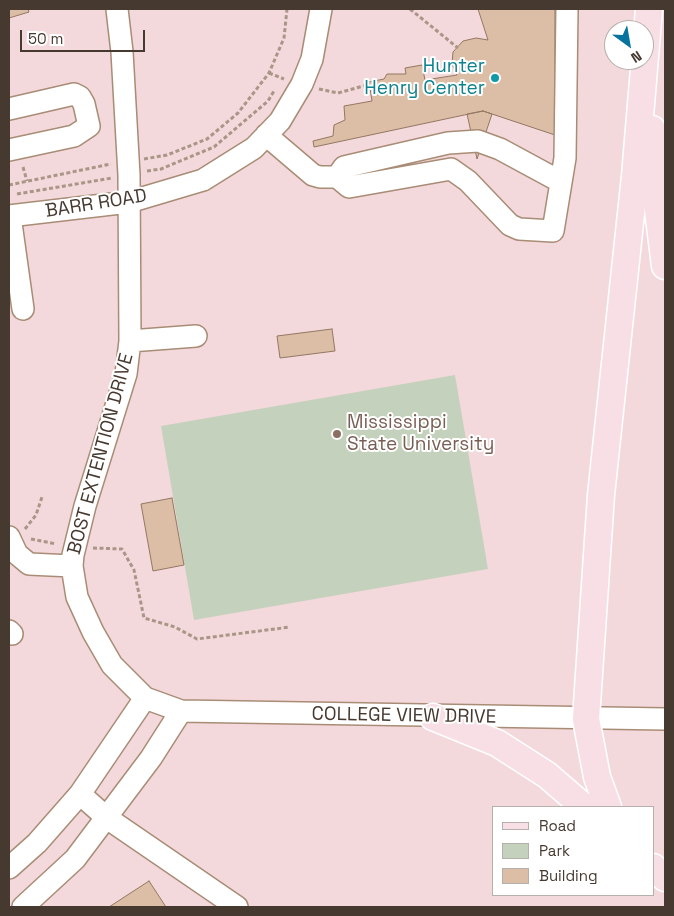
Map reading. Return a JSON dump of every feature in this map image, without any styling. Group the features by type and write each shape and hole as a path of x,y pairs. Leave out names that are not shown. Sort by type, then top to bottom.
{"main road":[{"path":"649,9 652,126 657,202 665,266"},
{"path":"608,806 597,778 586,718 601,495 635,176 649,9"},
{"path":"432,717 496,744 547,775 583,806"},
{"path":"654,868 665,878"}],"street":[{"name":"BOST EXTENTION DRIVE","path":"116,9 122,52 128,168 130,341 126,374 119,402 86,506 74,556 77,596 92,632 112,664 145,698"},
{"name":"BARR ROAD","path":"9,209 129,202 203,180 254,148 289,107 307,73 316,44 321,9"},
{"path":"266,135 313,175 328,178 338,177 349,187 451,169 468,181 510,225 519,229 553,231 565,158 567,9"},
{"path":"9,109 74,94 84,104 88,126 74,136 9,150"},
{"path":"338,177 344,167 448,143 478,141 488,144 561,182"},
{"path":"448,143 451,169"},
{"path":"9,209 23,309"},
{"path":"130,341 196,336"},
{"path":"16,532 17,554 29,564 74,556"},
{"path":"9,868 37,843 80,794 145,698"},
{"name":"COLLEGE VIEW DRIVE","path":"145,698 181,711 432,717 665,719"},
{"path":"23,907 75,859 151,758 181,711"},
{"path":"80,794 107,818 237,907"}],"path":[{"path":"9,209 167,155 207,138 238,113 269,73 284,38 288,9"},
{"path":"410,9 458,48"},
{"path":"9,185 128,168 161,168 214,147 268,101 286,72"},
{"path":"24,168 27,181"},
{"path":"16,532 25,527 36,515 42,497"},
{"path":"16,532 74,556 122,549 134,570 136,588 144,618 175,627 196,639 290,627"}],"shaded area":[{"name":"Mississippi State University","path":"9,9 665,9 665,907 9,907"}],"green space":[{"path":"455,375 488,569 194,620 161,426"}],"building":[{"path":"9,9 28,9 29,12 9,18"},
{"name":"Hunter Henry Center","path":"478,9 555,9 555,135 483,111 314,147 313,141 333,136 334,125 345,120 344,106 372,101 369,82 384,79 387,74 406,74 405,68 422,65 425,80 457,75 452,64 453,52 463,41 476,38 488,40"},
{"path":"483,111 492,114 477,159 467,114"},
{"path":"332,329 335,351 280,358 277,336"},
{"path":"172,498 184,565 153,571 141,504"},
{"path":"149,881 166,907 109,907"}],"place":[{"name":"Hunter Henry Center","path":"495,78"},
{"name":"Mississippi State University","path":"337,434"}]}
